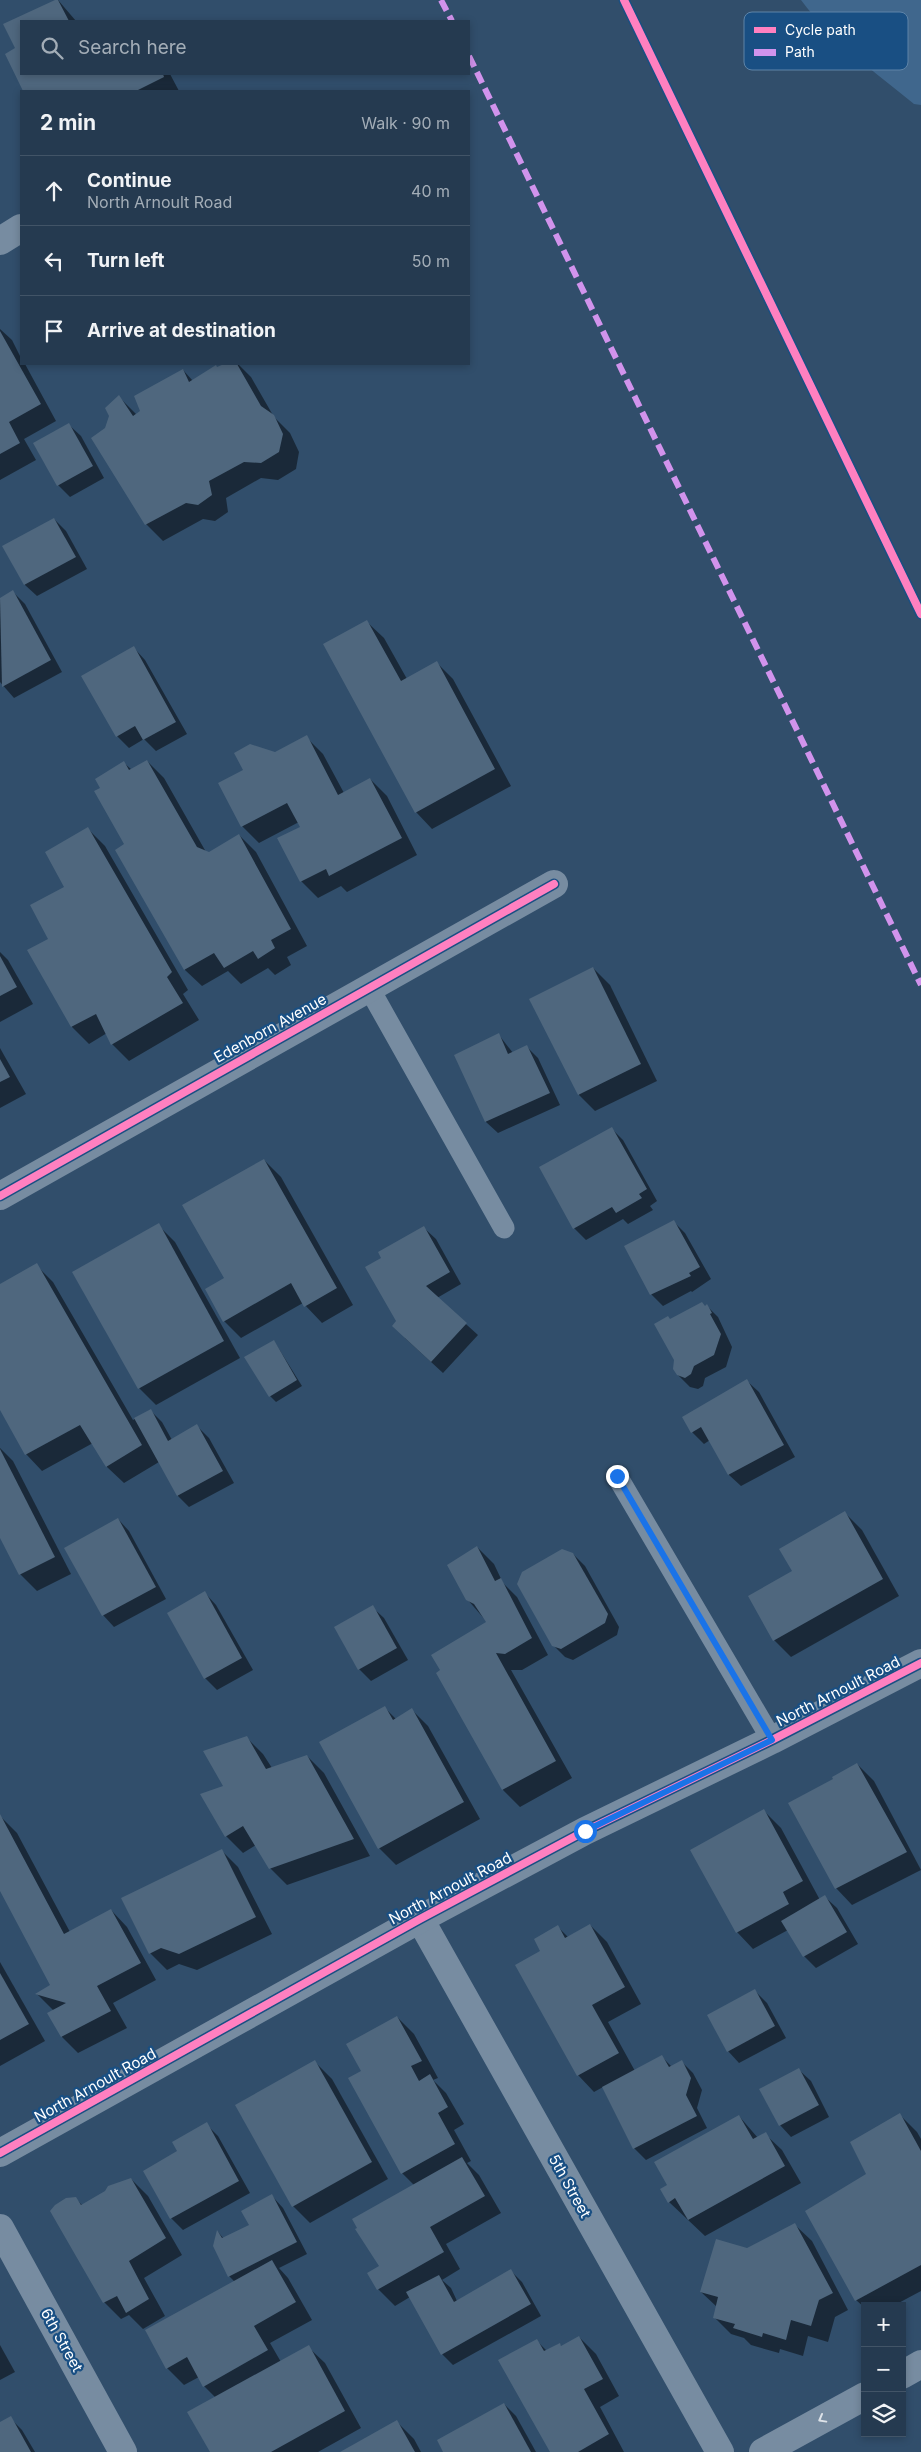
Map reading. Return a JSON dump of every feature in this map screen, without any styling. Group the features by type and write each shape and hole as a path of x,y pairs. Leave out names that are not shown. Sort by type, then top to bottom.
{"street":[{"name":"Edenborn Avenue","path":"0,1196 554,884"},
{"name":"North Arnoult Road","path":"0,2153 420,1919 585,1831 772,1740 921,1663"},
{"name":"5th Street","path":"420,1919 720,2452"},
{"name":"6th Street","path":"0,2228 124,2452"},
{"path":"906,2373 921,2364"},
{"path":"763,2452 861,2398"}],"lane":[{"path":"369,988 504,1228"},
{"path":"617,1476 772,1740"}],"water":[{"path":"801,0 921,0 921,105 914,104 872,70 908,70 908,12 811,12"}],"building":[{"path":"55,0 58,0 68,20 20,20 20,75 163,75 164,77 138,90 23,90 5,54 15,48 3,24"},
{"path":"0,331 41,404 9,422 20,443 0,454"},
{"path":"216,365 217,367 222,365 238,365 261,406 274,415 283,434 279,452 261,463 244,462 209,481 212,495 198,505 186,503 145,525 91,438 105,428 109,416 105,408 119,395 133,416 140,411 134,396 183,369 189,382"},
{"path":"69,423 93,466 57,486 33,443"},
{"path":"54,518 76,557 24,585 2,546"},
{"path":"13,590 51,660 2,687 0,598"},
{"path":"367,620 401,681 437,661 495,769 415,813 323,644"},
{"path":"134,646 176,722 143,740 135,726 116,737 81,676"},
{"path":"307,735 338,795 370,778 402,838 329,876 326,869 300,882 277,838 300,827 287,803 241,827 218,783 243,770 234,753 250,744 275,752"},
{"path":"147,760 197,847 209,852 239,834 291,929 271,940 275,948 258,959 253,951 224,968 214,953 184,970 115,850 124,844 94,791 100,788 95,779 124,761 129,770"},
{"path":"88,827 172,972 167,977 183,1003 111,1045 96,1014 71,1027 27,950 48,939 30,905 64,887 45,852"},
{"path":"0,956 17,987 0,996"},
{"path":"593,967 641,1064 578,1095 529,999"},
{"path":"499,1033 508,1054 527,1045 550,1093 485,1122 454,1055"},
{"path":"0,1059 10,1077 0,1082"},
{"path":"612,1127 647,1189 639,1194 642,1198 616,1213 612,1207 573,1229 539,1167"},
{"path":"264,1159 337,1288 304,1307 291,1283 223,1322 205,1289 224,1278 182,1205"},
{"path":"674,1220 700,1267 689,1273 691,1276 650,1295 624,1246"},
{"path":"159,1223 224,1341 138,1389 72,1272"},
{"path":"424,1226 450,1272 426,1286 467,1323 431,1362 392,1326 396,1321 365,1267 381,1258 378,1252"},
{"path":"37,1263 142,1445 106,1467 80,1425 25,1455 0,1410 0,1284"},
{"path":"702,1302 705,1306 707,1304 712,1313 710,1314 721,1334 714,1355 694,1366 691,1374 685,1378 677,1375 673,1369 674,1360 654,1324 668,1316 670,1319"},
{"path":"274,1340 297,1380 269,1397 244,1357"},
{"path":"747,1379 784,1445 728,1475 701,1427 691,1433 682,1417"},
{"path":"151,1409 168,1441 197,1424 223,1471 177,1496 134,1418"},
{"path":"0,1449 55,1557 19,1575 0,1538"},
{"path":"845,1511 883,1579 773,1641 748,1596 792,1571 779,1549"},
{"path":"118,1518 156,1587 102,1616 64,1548"},
{"path":"477,1546 495,1581 501,1578 532,1638 505,1654 496,1653 556,1761 502,1790 436,1673 440,1670 431,1655 486,1622 474,1604 466,1600 447,1565"},
{"path":"562,1549 573,1553 608,1614 605,1623 561,1649 552,1646 517,1584 522,1572"},
{"path":"205,1591 242,1658 204,1679 167,1613"},
{"path":"373,1605 397,1648 358,1670 334,1627"},
{"path":"385,1706 393,1720 412,1708 464,1802 378,1849 319,1742"},
{"path":"247,1736 266,1769 307,1755 354,1839 269,1869 243,1826 225,1837 200,1794 223,1786 203,1751"},
{"path":"857,1763 907,1852 835,1889 788,1803 833,1779 832,1777"},
{"path":"764,1809 803,1881 783,1892 789,1904 736,1933 690,1850"},
{"path":"0,1814 64,1934 111,1909 141,1963 97,1986 111,2011 61,2037 47,2013 66,2003 35,1994 50,1985 0,1891"},
{"path":"222,1849 256,1917 179,1954 161,1948 149,1954 121,1898"},
{"path":"825,1895 847,1932 803,1957 781,1921"},
{"path":"590,1924 625,1987 592,2005 619,2053 577,2076 515,1965 540,1951 534,1939 558,1925 565,1938"},
{"path":"0,1973 29,2024 0,2040"},
{"path":"755,1989 775,2026 727,2052 707,2015"},
{"path":"397,2016 422,2061 411,2066 419,2081 430,2074 448,2107 438,2113 455,2144 401,2174 348,2078 361,2071 346,2044"},
{"path":"662,2055 669,2067 682,2060 691,2078 686,2095 697,2116 633,2149 602,2087"},
{"path":"315,2060 372,2162 292,2207 235,2105"},
{"path":"799,2068 819,2105 779,2126 759,2089"},
{"path":"900,2113 921,2151 921,2265 855,2301 805,2211 866,2174 850,2142"},
{"path":"739,2115 753,2139 766,2132 785,2166 688,2220 675,2198 668,2203 660,2189 667,2185 654,2162"},
{"path":"207,2122 239,2181 170,2219 143,2171 177,2151 172,2142"},
{"path":"462,2157 485,2196 430,2227 444,2252 377,2290 367,2273 379,2266 355,2229 357,2228 352,2219"},
{"path":"131,2178 166,2238 129,2261 149,2299 126,2313 117,2296 103,2303 50,2211 55,2205 66,2198 76,2197 81,2205 105,2191 108,2186"},
{"path":"272,2194 297,2242 228,2277 213,2246 217,2230 222,2238 249,2225 241,2211"},
{"path":"795,2223 833,2293 819,2300 811,2326 791,2320 786,2340 763,2333 762,2337 733,2328 735,2324 713,2318 718,2297 700,2292 716,2239 747,2248"},
{"path":"272,2260 296,2302 254,2326 268,2350 203,2387 187,2357 166,2369 145,2330"},
{"path":"511,2269 531,2304 441,2355 406,2292 439,2275 454,2302"},
{"path":"579,2336 603,2379 584,2389 609,2434 578,2452 550,2452 498,2360 537,2339 544,2351 560,2343 561,2346"},
{"path":"309,2345 345,2411 271,2452 210,2452 187,2412"},
{"path":"504,2403 531,2452 443,2452 437,2440"},
{"path":"11,2416 31,2452 0,2452 0,2422"},
{"path":"397,2420 415,2452 340,2452"}],"marked path":[{"path":"441,0 451,20"},
{"path":"470,58 921,985"}],"cycle path":[{"path":"624,0 921,614"},
{"path":"0,1196 554,884"},
{"path":"0,2153 420,1919 585,1831 772,1740 921,1663"}],"route":[{"path":"585,1831 772,1740 617,1476"}]}
